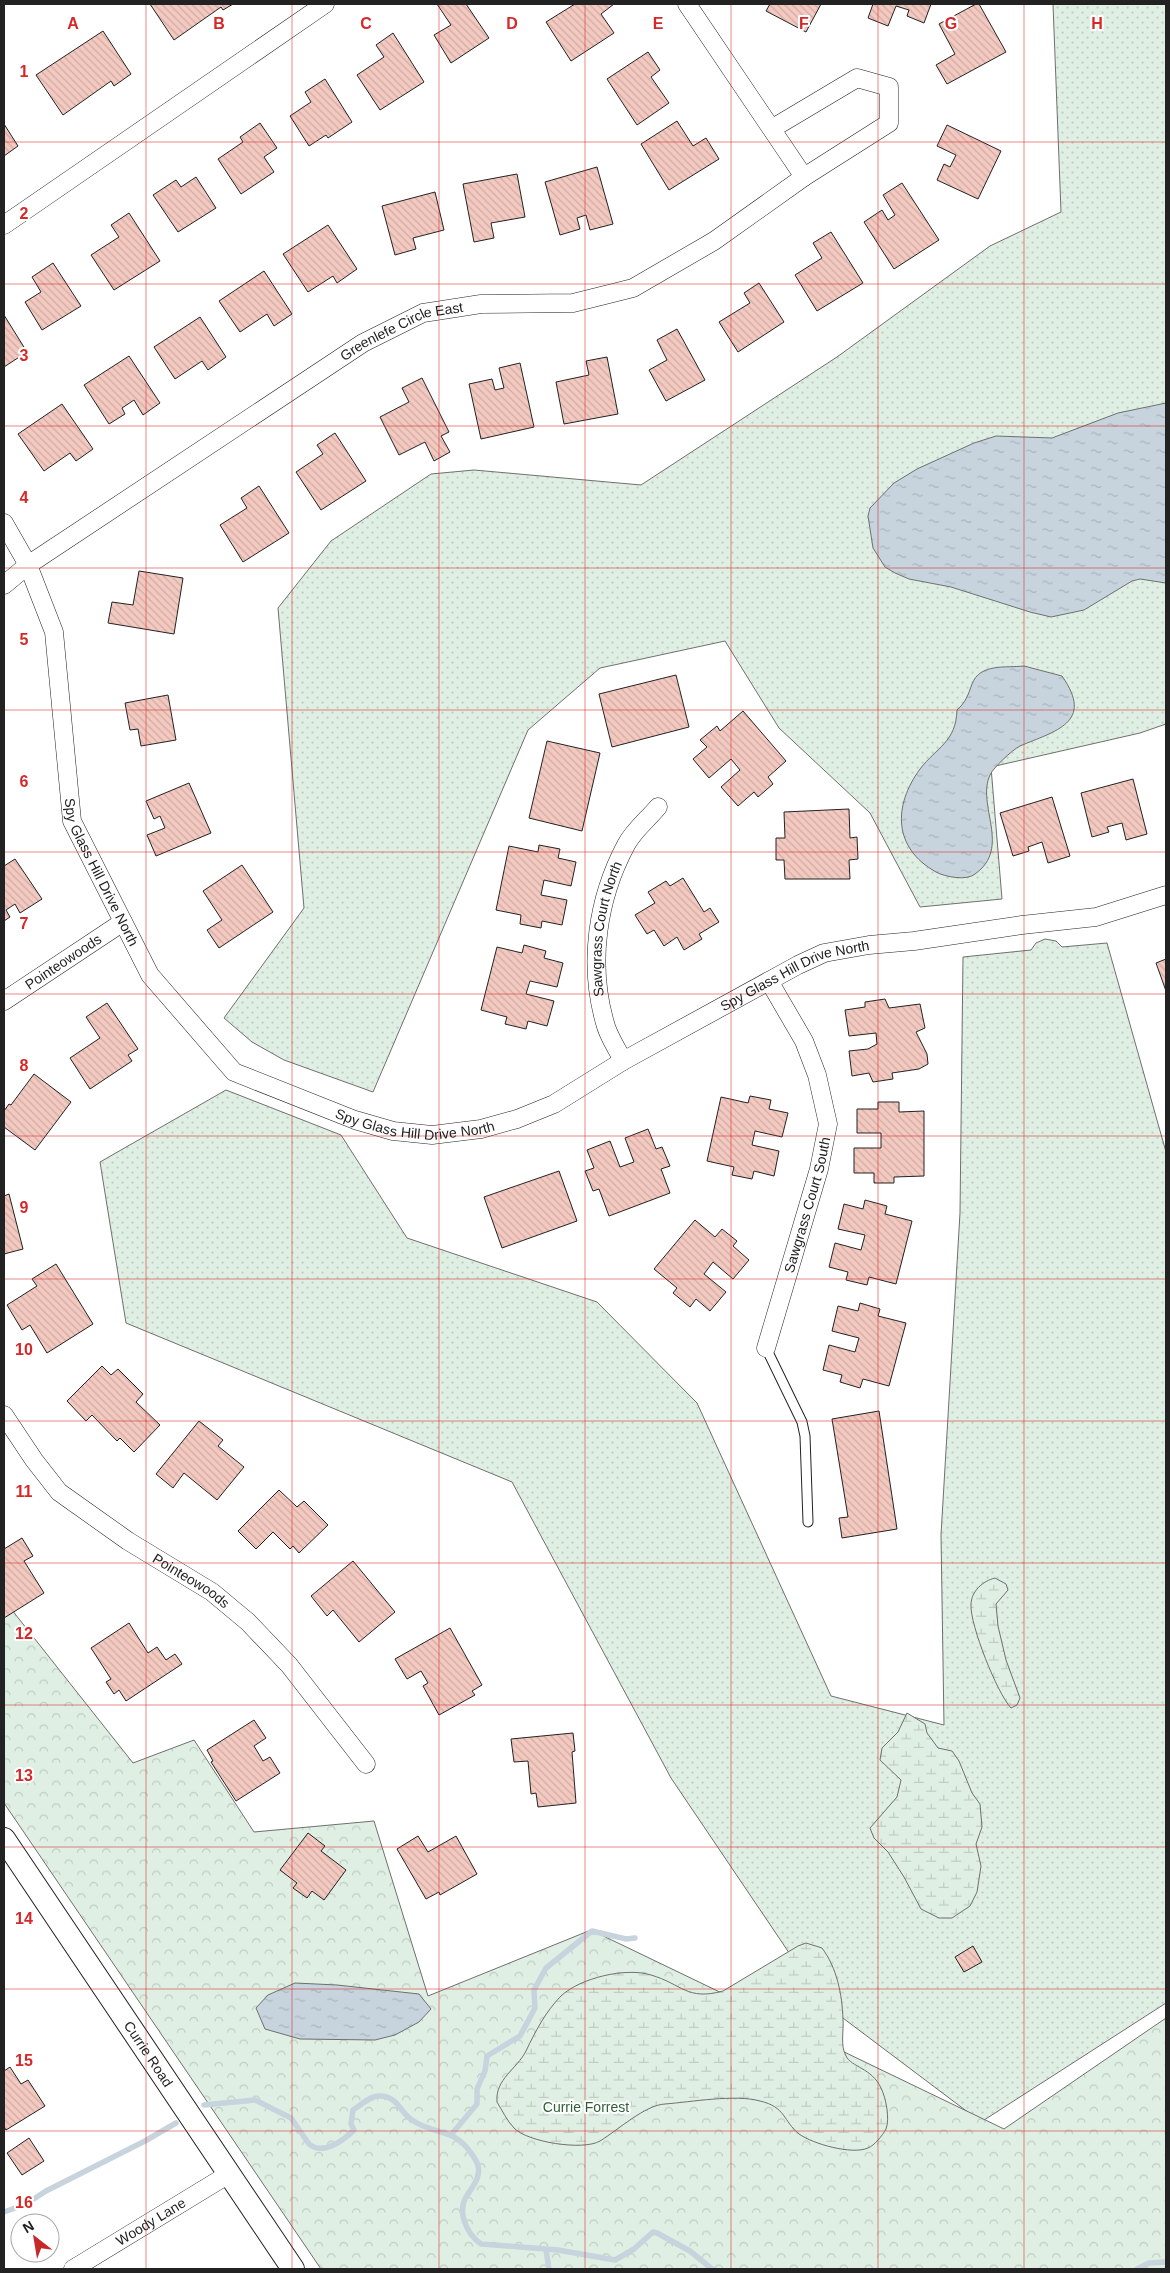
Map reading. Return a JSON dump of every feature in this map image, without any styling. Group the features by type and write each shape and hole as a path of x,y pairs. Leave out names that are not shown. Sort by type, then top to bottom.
{"street":[{"path":"4,225 325,4"},
{"path":"687,4 773,128 804,177"},
{"name":"Greenlefe Circle East","path":"4,584 28,565 363,343 423,313 481,304 573,302 633,288 714,240 804,177 889,123 888,87 857,78 773,128"},
{"name":"Spy Glass Hill Drive North","path":"4,523 28,565 54,632 72,821 150,975 234,1072 355,1120 393,1132 432,1135 481,1129 517,1119 554,1104 623,1061 824,953 869,945 914,941 1022,925 1096,917 1166,895"},
{"name":"Sawgrass Court North","path":"623,1061 605,1025 600,1002 595,972 597,941 606,892 626,843 658,807"},
{"name":"Pointeowoods","path":"4,1001 123,922"},
{"name":"Sawgrass Court South","path":"766,1348 819,1169 828,1124 817,1075 804,1041 769,981"},
{"name":"Pointeowoods","path":"4,1415 34,1460 60,1492 128,1541 212,1592 248,1622 289,1665 366,1764"},
{"name":"Currie Road","path":"4,1839 293,2269"},
{"name":"Woody Lane","path":"74,2269 229,2174"}],"lane":[{"path":"766,1348 802,1422 805,1436 808,1522"}],"green space":[{"path":"1053,4 1166,4 1166,724 1140,733 991,767 1002,899 920,907 870,813 779,728 725,641 600,668 528,730 373,1092 284,1060 252,1042 224,1018 304,908 278,608 331,541 431,474 474,470 641,485 837,357 990,246 1061,212"},
{"path":"1045,939 1056,941 1062,947 1107,943 1166,1152 1166,2003 981,2122 823,2003 671,1778 512,1482 126,1323 100,1162 226,1090 341,1135 407,1238 597,1302 697,1403 831,1696 944,1725 941,1535 960,1213 963,957 1031,950 1036,943"},
{"path":"995,1578 1006,1584 1008,1590 996,1604 998,1626 1006,1660 1020,1698 1017,1705 1011,1708 992,1674 972,1615 971,1605 975,1591 982,1584"},
{"name":"Currie Forrest","path":"4,1600 133,1763 194,1740 254,1832 374,1821 428,1996 591,1930 1004,2129 1166,2018 1166,2269 321,2269 4,1803"},
{"path":"907,1713 925,1724 927,1733 938,1748 952,1751 959,1761 972,1793 980,1804 982,1827 976,1844 981,1866 977,1892 970,1906 952,1918 939,1918 921,1909 904,1877 888,1852 874,1838 870,1828 897,1797 901,1780 880,1760 882,1748 898,1732"},
{"path":"806,1943 822,1948 835,1973 841,2000 843,2043 846,2056 852,2063 877,2081 884,2097 887,2108 886,2129 878,2140 868,2148 861,2150 843,2149 805,2138 794,2129 775,2107 760,2101 738,2098 657,2105 640,2113 600,2141 581,2145 556,2144 521,2133 509,2122 497,2102 499,2087 526,2051 546,2015 561,1996 580,1984 591,1979 629,1972 651,1975 693,1993 711,1994 723,1991"}],"water":[{"path":"1166,403 1166,583 1140,579 1132,581 1084,610 1051,617 951,587 909,579 885,567 873,548 868,516 870,508 894,483 917,469 974,443 996,436 1052,438 1118,413"},
{"path":"1024,666 1062,676 1071,692 1074,705 1072,715 1057,730 1017,748 990,775 987,799 992,839 991,852 986,864 975,874 967,877 956,878 940,874 922,862 912,851 905,839 902,812 905,797 920,769 949,737 956,721 957,710 965,701 976,677 994,668"},
{"path":"295,1983 337,1985 419,1994 431,2009 419,2022 395,2035 375,2040 300,2039 265,2029 256,2008 268,1995"}],"building":[{"path":"150,4 233,4 223,10 221,7 174,40"},
{"path":"437,4 466,4 489,38 451,63 434,35 451,25"},
{"path":"575,4 614,4 601,14 614,33 571,61 546,22"},
{"path":"770,4 821,4 806,32 766,11"},
{"path":"873,4 931,4 924,23 907,16 909,10 896,6 888,26 868,18"},
{"path":"979,4 1006,52 947,84 936,65 955,54 939,24"},
{"path":"103,31 131,74 114,86 111,81 63,115 36,75"},
{"path":"393,33 424,82 380,110 357,75 384,57 376,45"},
{"path":"648,52 660,70 651,77 669,103 637,125 607,79"},
{"path":"325,79 352,122 328,138 326,135 309,146 290,116 311,102 305,92"},
{"path":"677,121 693,146 706,138 719,159 669,190 641,144"},
{"path":"260,123 277,148 264,157 274,172 241,194 218,159 243,142 240,137"},
{"path":"4,124 18,146 4,156"},
{"path":"947,125 1001,151 978,199 937,180 944,164 950,167 956,155 937,146"},
{"path":"597,167 613,224 590,230 586,215 577,218 580,229 560,235 545,182"},
{"path":"517,174 525,217 491,223 494,238 474,242 463,184"},
{"path":"196,177 216,208 178,232 153,195 176,180 181,187"},
{"path":"902,183 939,240 894,269 864,222 882,210 888,220 895,215 883,195"},
{"path":"435,192 444,230 413,238 416,249 395,255 382,206"},
{"path":"129,213 160,261 114,290 91,255 119,237 111,225"},
{"path":"328,225 357,269 337,283 333,276 308,292 283,254"},
{"path":"831,232 863,283 817,311 795,275 822,258 813,243"},
{"path":"53,263 81,306 42,330 25,302 41,292 32,277"},
{"path":"264,271 292,314 274,326 267,314 240,332 219,301"},
{"path":"759,283 784,322 738,352 719,322 750,303 744,293"},
{"path":"4,315 27,352 4,367"},
{"path":"200,317 226,357 208,370 202,361 175,379 154,347"},
{"path":"677,329 705,380 666,401 649,370 667,360 657,340"},
{"path":"129,356 160,403 143,415 134,400 122,408 125,414 109,424 84,385"},
{"path":"607,357 618,414 564,424 556,382 589,375 586,361"},
{"path":"520,363 534,427 481,439 469,384 492,379 495,390 504,388 499,368"},
{"path":"422,378 449,432 441,436 450,452 434,461 425,442 399,455 380,417 409,402 402,388"},
{"path":"62,404 93,449 76,461 70,453 44,471 18,434"},
{"path":"335,433 366,481 321,510 296,472 323,454 317,445"},
{"path":"259,486 289,533 243,562 220,525 247,508 241,498"},
{"path":"139,571 183,578 174,634 108,623 112,602 133,605"},
{"path":"676,675 689,727 612,747 599,694"},
{"path":"168,695 176,740 141,746 138,729 130,730 125,703"},
{"path":"743,711 786,761 768,777 773,784 758,797 754,792 738,806 721,787 740,770 731,759 709,778 693,759 707,747 700,740 717,726 720,731"},
{"path":"547,741 600,753 582,831 529,818"},
{"path":"1133,779 1147,834 1126,840 1122,823 1107,827 1109,832 1092,837 1081,793"},
{"path":"189,783 211,833 156,856 147,835 165,828 160,816 154,819 146,801"},
{"path":"1052,797 1070,856 1048,863 1042,842 1028,847 1029,851 1013,856 1000,813"},
{"path":"849,809 850,838 857,837 858,859 849,860 850,879 785,879 784,860 776,860 776,838 785,838 784,812"},
{"path":"539,845 560,849 558,858 576,862 571,886 544,880 541,895 567,900 562,925 542,921 541,928 520,924 521,915 496,910 509,846 538,852"},
{"path":"15,859 42,899 20,913 15,904 6,910 10,917 4,921 4,866"},
{"path":"242,865 273,912 219,948 207,930 222,920 203,891"},
{"path":"683,878 704,912 710,908 719,922 699,934 702,939 684,950 677,937 664,946 654,930 647,934 635,915 655,903 648,892 666,881 670,886"},
{"path":"524,945 546,951 544,958 563,963 557,987 530,981 526,994 554,1001 547,1026 528,1021 526,1029 505,1024 507,1017 481,1010 497,947 522,953"},
{"path":"1166,959 1166,991 1156,963"},
{"path":"885,999 889,1008 920,1004 925,1028 916,1032 927,1054 928,1064 919,1069 892,1073 893,1079 873,1082 869,1073 852,1076 849,1051 868,1049 877,1044 876,1033 849,1036 845,1010 865,1007 865,1002"},
{"path":"107,1003 138,1049 128,1055 132,1061 90,1089 70,1058 100,1038 86,1017"},
{"path":"34,1074 71,1102 35,1150 4,1127 4,1111 9,1104 11,1105"},
{"path":"750,1096 771,1100 769,1109 788,1113 782,1137 755,1131 752,1145 779,1151 774,1176 754,1171 752,1179 732,1175 734,1167 707,1161 721,1097 748,1103"},
{"path":"878,1102 899,1102 899,1112 924,1111 924,1176 894,1177 894,1183 874,1183 874,1173 854,1173 854,1148 881,1148 881,1133 857,1133 857,1109 878,1109"},
{"path":"648,1129 656,1149 662,1147 670,1166 661,1169 670,1193 609,1216 599,1189 593,1191 585,1171 594,1168 587,1150 610,1141 620,1167 634,1162 625,1138"},
{"path":"559,1171 577,1221 502,1248 484,1197"},
{"path":"9,1194 23,1249 4,1254 4,1196"},
{"path":"865,1200 887,1206 885,1214 912,1221 896,1284 869,1277 867,1285 846,1280 848,1272 829,1267 835,1243 861,1250 865,1235 838,1229 844,1204 863,1209"},
{"path":"695,1220 715,1237 722,1229 737,1241 733,1246 749,1260 733,1279 713,1262 704,1274 726,1292 710,1311 696,1299 690,1307 673,1293 677,1288 654,1269"},
{"path":"56,1264 93,1324 47,1353 30,1325 22,1330 7,1305 37,1286 32,1279"},
{"path":"860,1303 880,1309 878,1316 906,1323 889,1386 863,1379 860,1388 840,1382 842,1375 823,1370 829,1345 855,1352 859,1338 832,1331 838,1306 858,1311"},
{"path":"102,1366 111,1375 118,1369 143,1394 136,1402 160,1425 134,1452 120,1438 117,1441 92,1415 86,1421 67,1401"},
{"path":"879,1411 897,1529 842,1538 839,1518 848,1517 832,1419"},
{"path":"199,1421 223,1440 218,1446 244,1467 217,1500 184,1473 173,1488 156,1474"},
{"path":"279,1490 297,1507 304,1501 328,1525 299,1553 293,1546 290,1549 273,1532 256,1549 238,1531"},
{"path":"22,1538 33,1556 24,1561 44,1593 4,1618 4,1549"},
{"path":"353,1561 395,1612 359,1642 333,1610 327,1616 311,1596"},
{"path":"129,1623 148,1653 157,1647 166,1660 175,1654 182,1664 126,1701 119,1690 114,1694 106,1682 111,1679 91,1648"},
{"path":"450,1628 482,1685 472,1691 475,1695 439,1715 423,1686 428,1683 421,1671 407,1679 395,1659"},
{"path":"254,1720 266,1738 254,1746 263,1761 270,1757 280,1773 236,1801 211,1762 213,1761 207,1750"},
{"path":"573,1733 575,1751 572,1752 576,1803 538,1807 536,1793 531,1794 528,1761 514,1762 511,1739"},
{"path":"308,1833 325,1846 321,1851 346,1870 324,1900 312,1891 307,1898 293,1888 297,1883 280,1870"},
{"path":"418,1836 428,1852 456,1836 477,1874 440,1895 439,1892 426,1899 397,1849"},
{"path":"973,1946 982,1962 964,1972 955,1957"},
{"path":"10,2067 21,2084 28,2080 45,2106 6,2130 4,2127 4,2071"},
{"path":"29,2138 44,2161 22,2175 7,2153"}],"waterway":[{"path":"451,2135 477,2104 477,2089 485,2071 487,2056 520,2036 535,2008 534,1990 546,1968 592,1931 626,1939 635,1938"},
{"path":"204,2105 255,2100 291,2118 309,2144 321,2148 339,2142 354,2130 351,2124 353,2110 372,2097 390,2098 412,2120 420,2125 457,2139 477,2162 478,2174 463,2203 463,2216 471,2235 481,2244 558,2250 615,2260 634,2249 653,2232 690,2251 712,2269"},
{"path":"4,2212 26,2204 46,2191 145,2141 176,2123"},
{"path":"546,2250 549,2269"},
{"path":"1137,2269 1149,2263 1166,2262"}]}
